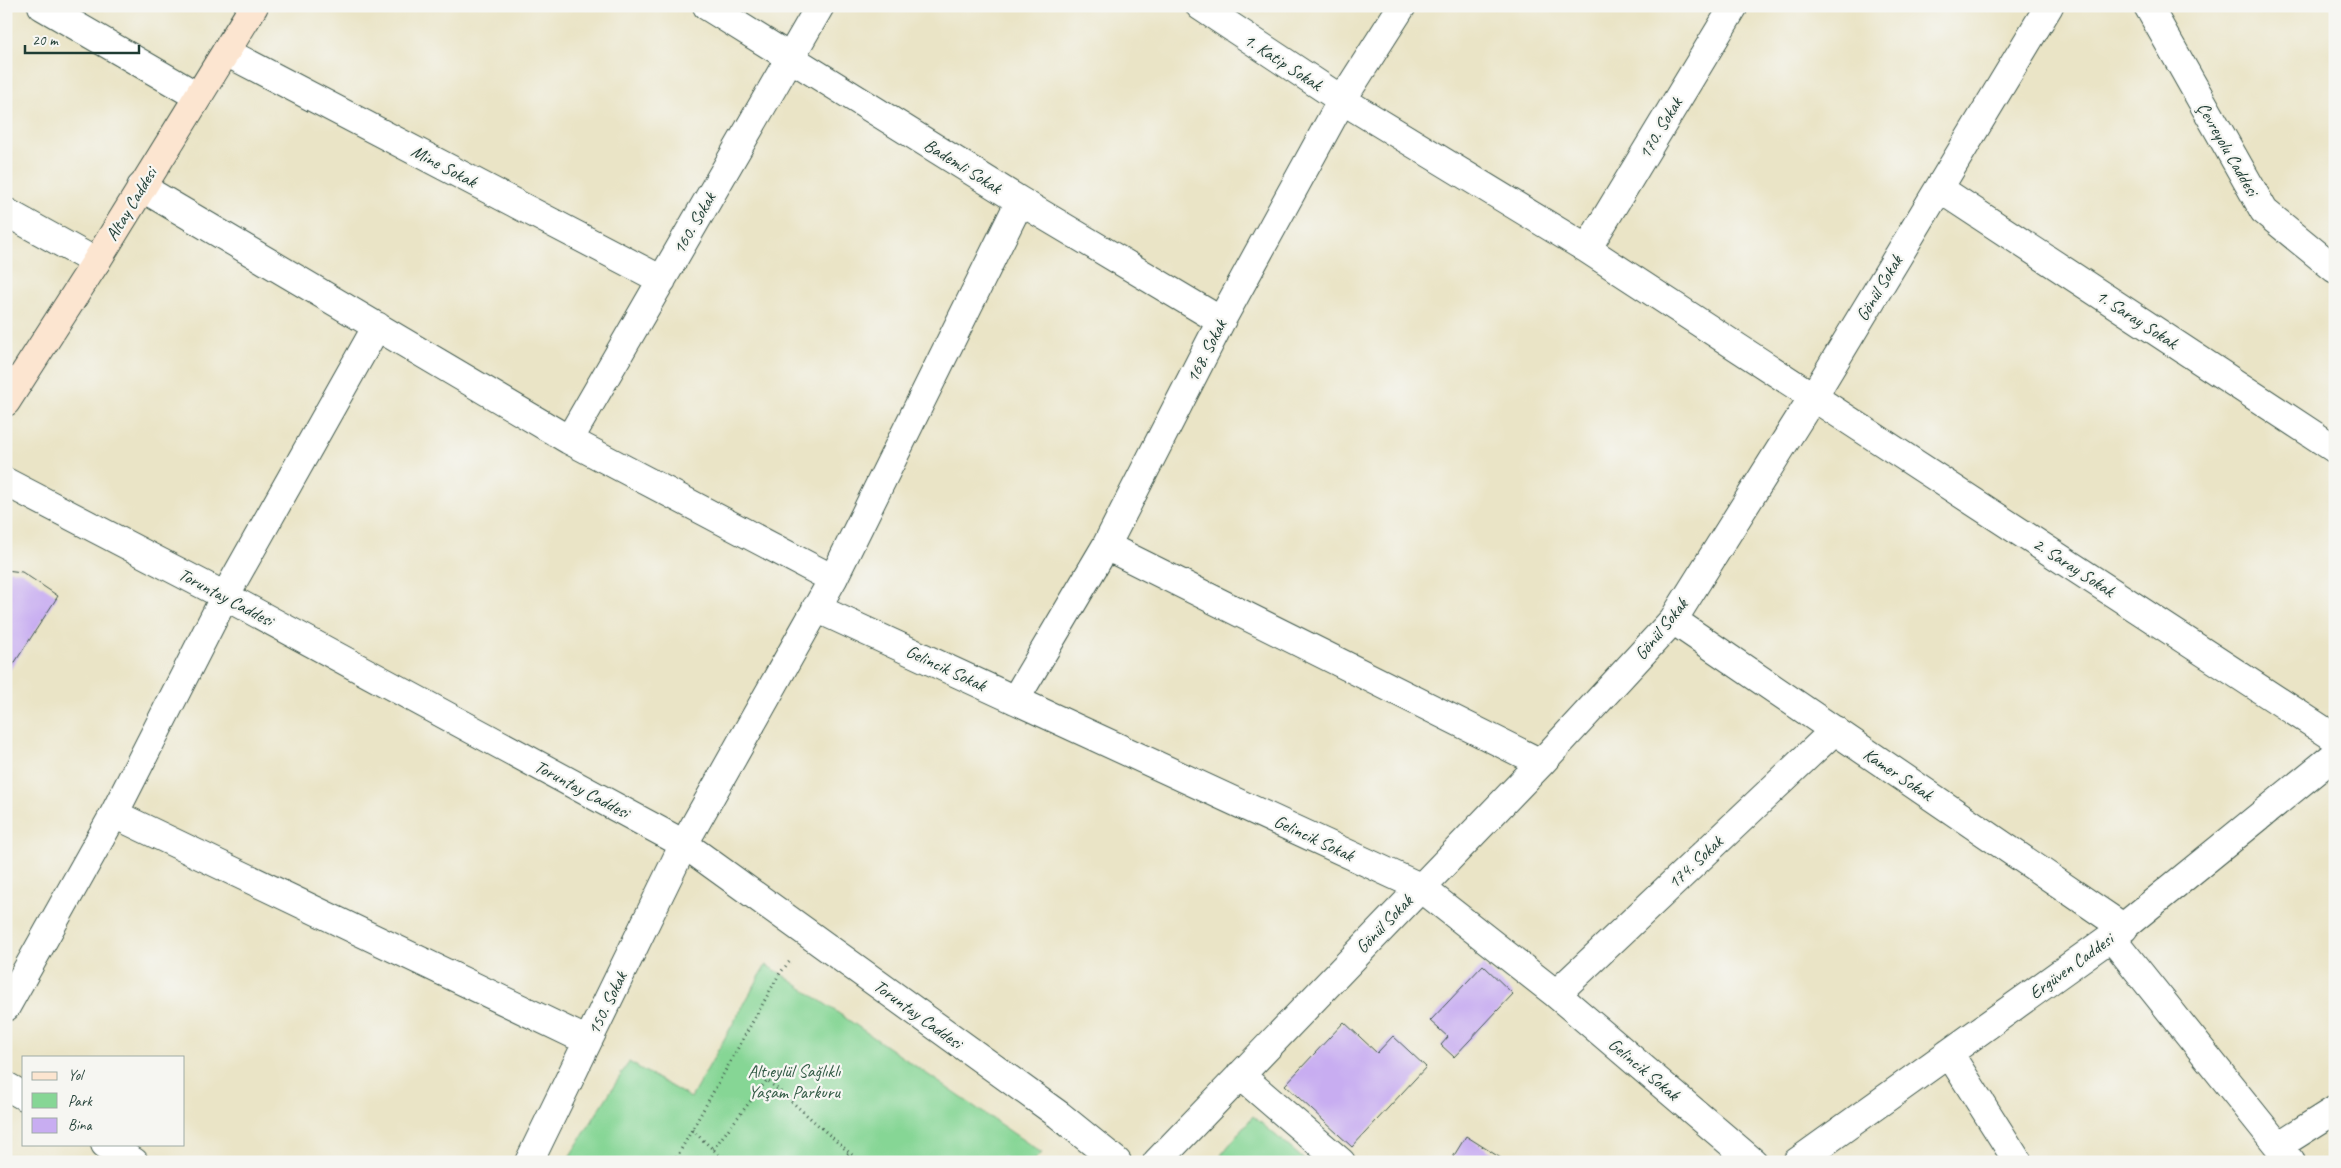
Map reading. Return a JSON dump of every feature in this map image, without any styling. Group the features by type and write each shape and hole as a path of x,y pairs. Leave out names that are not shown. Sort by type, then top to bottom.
{"main road":[{"name":"Altay Caddesi","path":"6,402 96,262 254,6"}],"street":[{"path":"42,6 197,96"},
{"name":"Bademli Sokak","path":"707,6 1020,201 1221,321"},
{"name":"160. Sokak","path":"569,440 820,6"},
{"name":"1. Katip Sokak","path":"1200,6 1342,100 1587,249"},
{"name":"168. Sokak","path":"1015,700 1106,546 1221,321 1342,100 1402,6"},
{"name":"170. Sokak","path":"1587,249 1734,6"},
{"name":"Gönül Sokak","path":"1157,1162 1541,763 1673,620 1813,397 2049,6"},
{"name":"Çevreyolu Caddesi","path":"2148,6 2264,211 2335,269"},
{"name":"Mine Sokak","path":"226,52 662,280"},
{"path":"141,187 569,440 833,579"},
{"name":"1. Saray Sokak","path":"1940,189 2335,449"},
{"name":"150. Sokak","path":"530,1162 684,844 833,579 1020,201"},
{"path":"6,212 96,262"},
{"name":"2. Saray Sokak","path":"1587,249 2335,738"},
{"path":"6,1007 114,814 225,596 377,326"},
{"name":"Toruntay Caddesi","path":"6,482 225,596 684,844 1059,1115 1117,1162"},
{"path":"1106,546 1541,763"},
{"name":"Gelincik Sokak","path":"816,608 1420,887 1556,994 1753,1162"},
{"name":"Kamer Sokak","path":"1673,620 1835,730 2118,932 2285,1154"},
{"name":"174. Sokak","path":"1556,994 1835,730"},
{"name":"Ergüven Caddesi","path":"1797,1162 2118,932 2335,755"},
{"path":"114,814 588,1041"},
{"path":"1949,1054 2018,1162"},
{"path":"1240,1075 1341,1162"},
{"path":"6,1086 22,1095"},
{"path":"2285,1154 2335,1110"},
{"path":"108,1146 134,1162"}],"path":[{"path":"674,1162 780,974 809,935"},
{"path":"713,1148 767,1080 860,1162"},
{"path":"692,1130 727,1162"},
{"path":"841,1162 849,1153"}],"green space":[{"name":"Altıeylül Sağlıklı Yaşam Parkuru","path":"766,965 1042,1153 1033,1162 566,1162 629,1062 691,1098"},
{"path":"1253,1116 1307,1162 1228,1162 1221,1155"}],"building":[{"path":"6,570 22,572 58,596 6,676"},
{"path":"1483,965 1513,994 1454,1057 1441,1045 1448,1037 1430,1021"},
{"path":"1344,1022 1377,1053 1393,1036 1426,1067 1352,1147 1285,1085"},
{"path":"1466,1136 1507,1162 1450,1162"},
{"path":"1003,1156 1009,1162 997,1162"}]}
